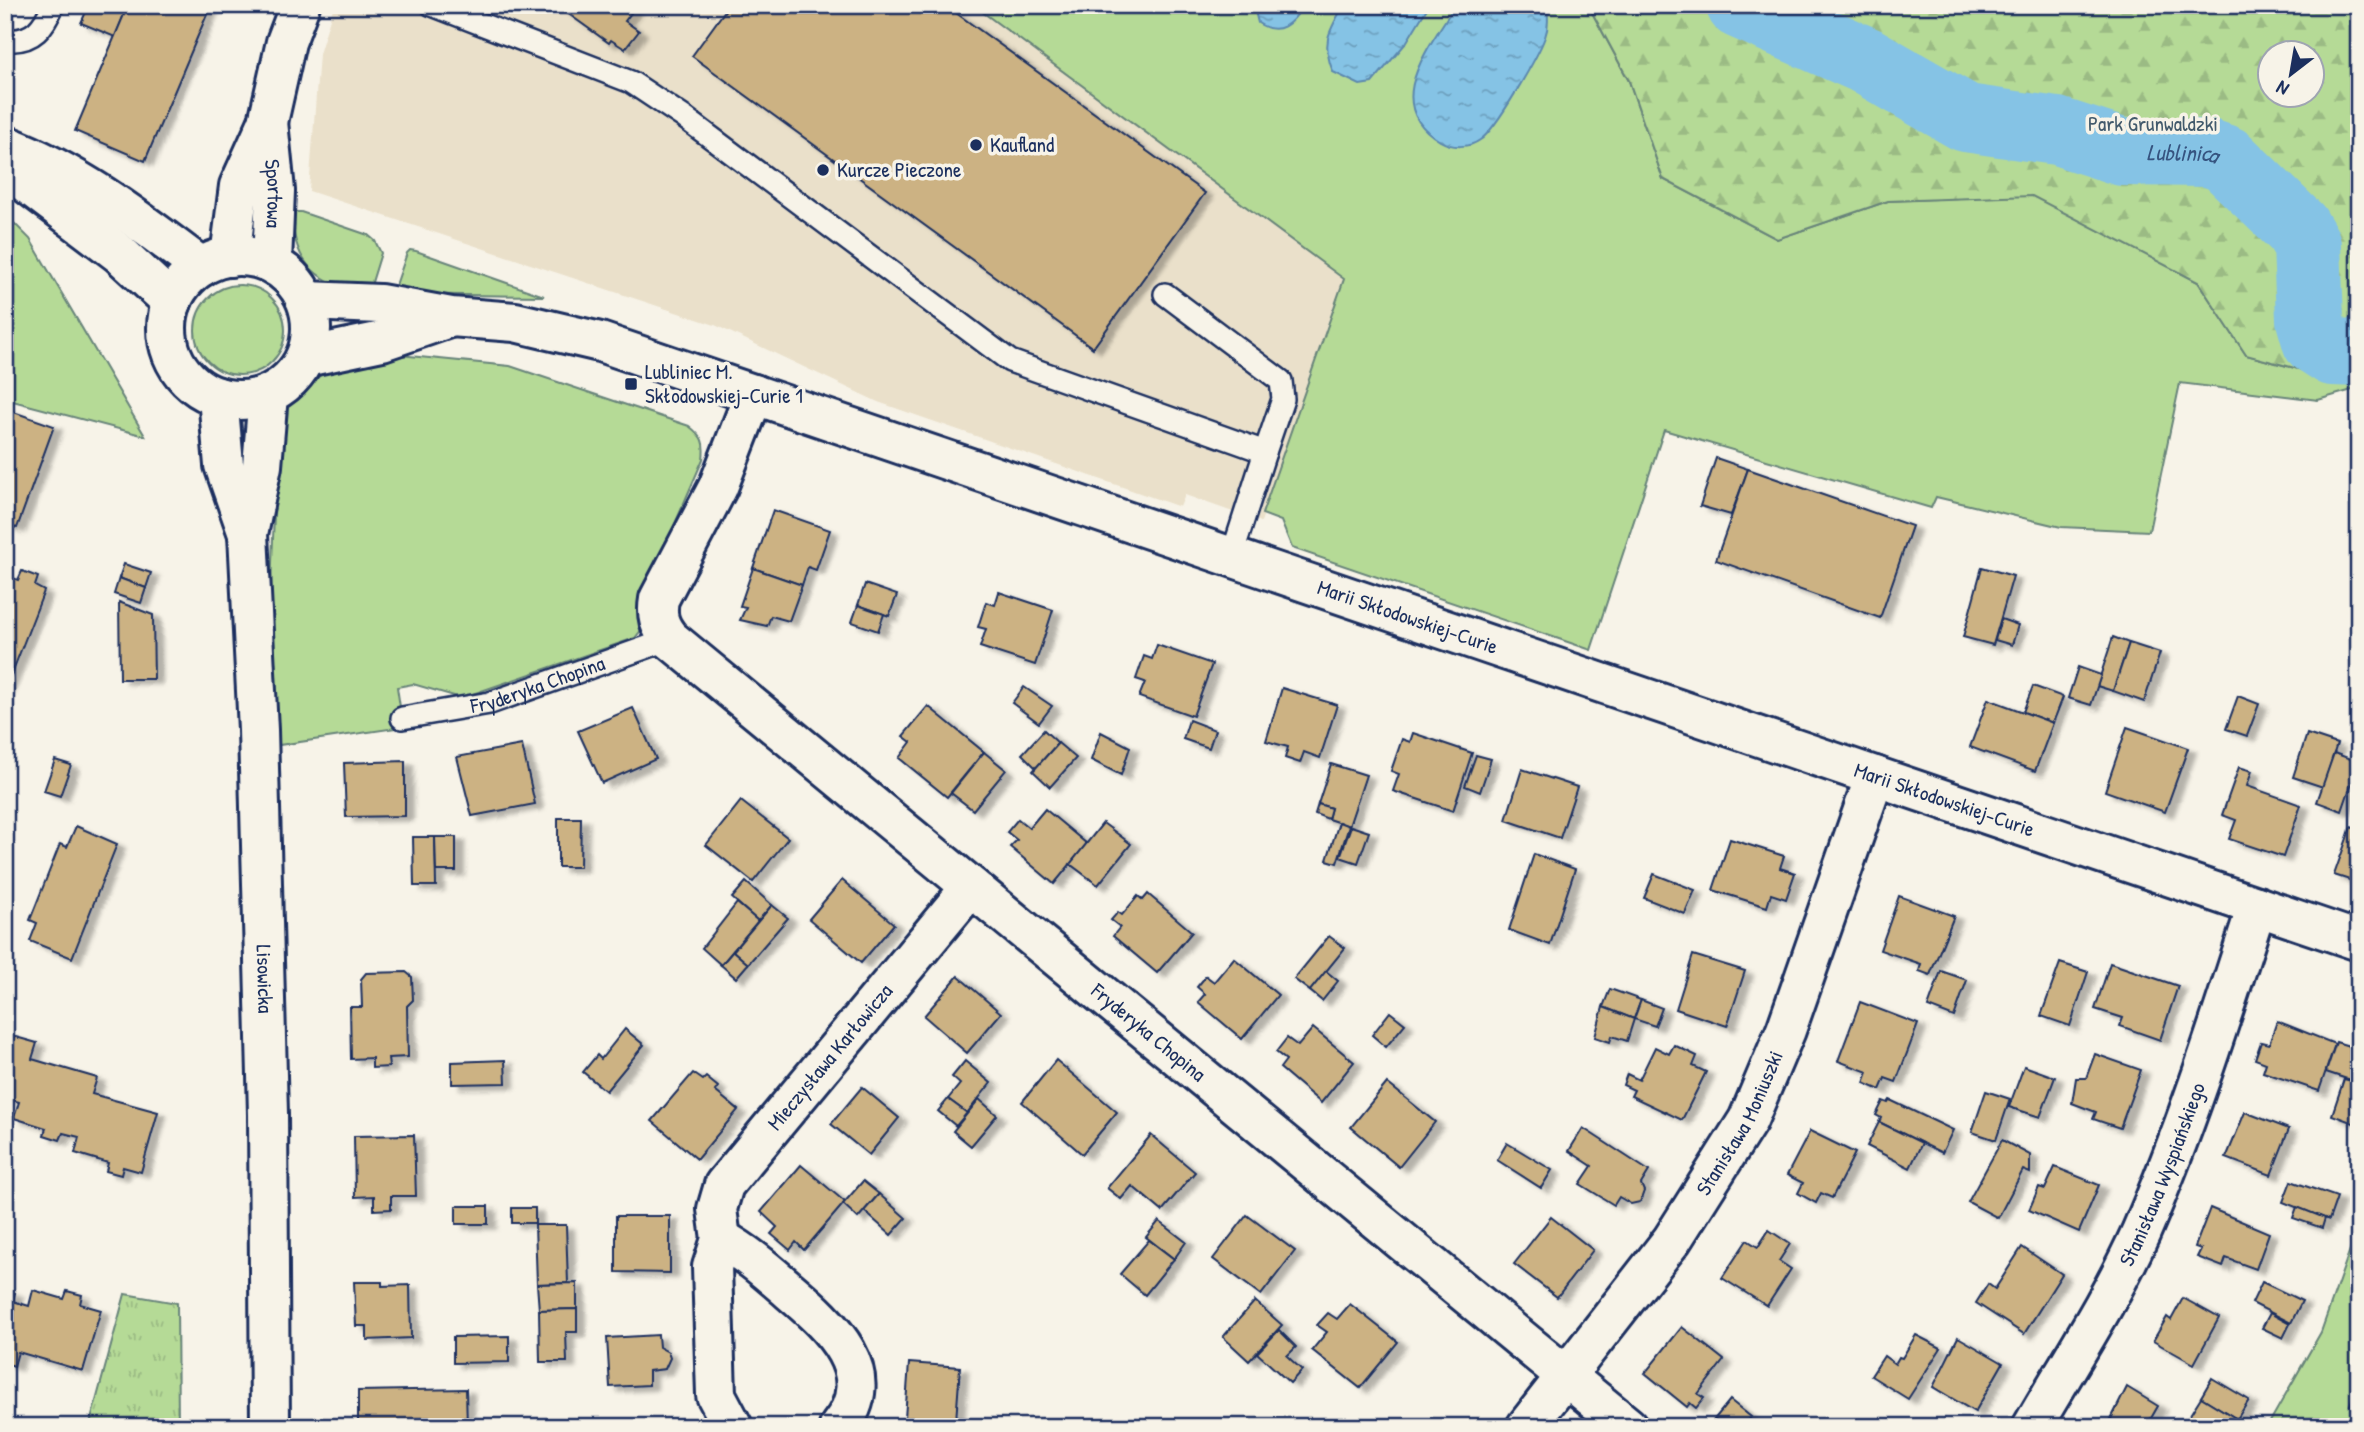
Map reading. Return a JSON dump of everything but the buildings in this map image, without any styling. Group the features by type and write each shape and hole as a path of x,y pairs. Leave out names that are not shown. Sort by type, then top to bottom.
{"street":[{"name":"Sportowa","path":"215,262 239,186 268,122 286,42 300,5"},
{"name":"Sportowa","path":"268,122 275,191 272,263"},
{"path":"5,145 42,158 140,222 215,262"},
{"path":"5,167 120,254 172,302"},
{"path":"251,257 272,263 292,279 307,301 312,329 306,357 291,379 268,395 243,401 218,397 192,383 174,360 167,331 172,302 184,282 215,262 251,257"},
{"name":"Marii Skłodowskiej-Curie","path":"307,301 380,304 451,317 515,322 600,342 2359,941"},
{"name":"Marii Skłodowskiej-Curie","path":"306,357 382,341 451,317"},
{"name":"Fryderyka Chopina","path":"754,394 718,487 659,599 657,614 661,628 670,639 1628,1427"},
{"name":"Lisowicka","path":"268,395 262,466 248,534 258,730 268,1114 270,1427"},
{"name":"Lisowicka","path":"218,397 224,466 248,534"},
{"name":"Stanisława Moniuszki","path":"1526,1427 1672,1240 1748,1120 1786,1030 1875,776"},
{"name":"Mieczysława Karłowicza","path":"733,1427 716,1395 712,1266 721,1239 717,1209 724,1185 971,887"},
{"name":"Stanisława Wyspiańskiego","path":"2032,1427 2141,1232 2176,1142 2257,906"},
{"path":"721,1239 745,1252 823,1320 839,1338 851,1361 856,1383 853,1403 839,1427"}],"lane":[{"path":"5,37 8,40 23,41 38,32 53,5"},
{"path":"432,5 631,82 685,118 1010,361 1265,452"},
{"path":"1165,294 1281,381 1283,399 1232,555"},
{"name":"Fryderyka Chopina","path":"402,718 490,703 670,639"}],"shaded area":[{"path":"334,5 973,5 1344,279 1261,522 1185,495 1180,507 878,402 715,325 309,191 319,54"}],"green space":[{"path":"973,5 1588,5 1629,81 1663,179 1777,239 1888,201 2032,195 2198,282 2246,355 2317,374 2359,365 2359,388 2318,400 2180,383 2149,531 2061,527 1936,497 1931,508 1664,430 1591,650 1292,548 1281,521 1262,514 1344,279"},
{"name":"Park Grunwaldzki","path":"1588,5 2359,5 2359,365 2317,374 2246,355 2198,282 2032,196 1888,201 1777,239 1663,179 1629,81"},
{"path":"292,212 301,212 368,235 375,241 381,253 368,295 322,278 312,269 297,246"},
{"path":"5,214 30,239 145,436 5,399 5,285 14,264 5,260"},
{"path":"410,250 416,251 544,296 393,294"},
{"path":"240,285 265,293 277,305 285,330 277,355 265,367 240,375 215,367 203,355 195,330 203,305 215,293"},
{"path":"389,354 510,366 689,426 702,440 703,459 642,600 642,629 635,638 461,698 413,684 397,687 403,727 279,745 270,611 277,443 281,418 289,405 332,364"},
{"path":"2359,1224 2359,1427 2267,1427 2321,1332"},
{"path":"125,1294 177,1303 178,1427 89,1427"}],"water":[{"path":"1258,5 1304,5 1290,23 1272,29 1258,23 1255,11"},
{"path":"1344,5 1429,5 1406,43 1372,83 1360,85 1333,72 1329,62 1328,37"},
{"path":"1455,5 1547,5 1548,17 1541,46 1506,108 1480,140 1471,145 1460,146 1440,141 1422,127 1413,111 1412,93 1423,57"}],"waterway":[{"name":"Lublinica","path":"1740,5 1865,60 1966,118 2057,131 2122,152 2209,153 2226,159 2297,228 2307,245 2310,320 2316,341 2333,352 2359,353"}],"place":[{"name":"Kaufland","path":"976,145"},
{"name":"Kurcze Pieczone","path":"823,170"},
{"name":"Lubliniec M. Skłodowskiej-Curie 1","path":"631,384"}]}
